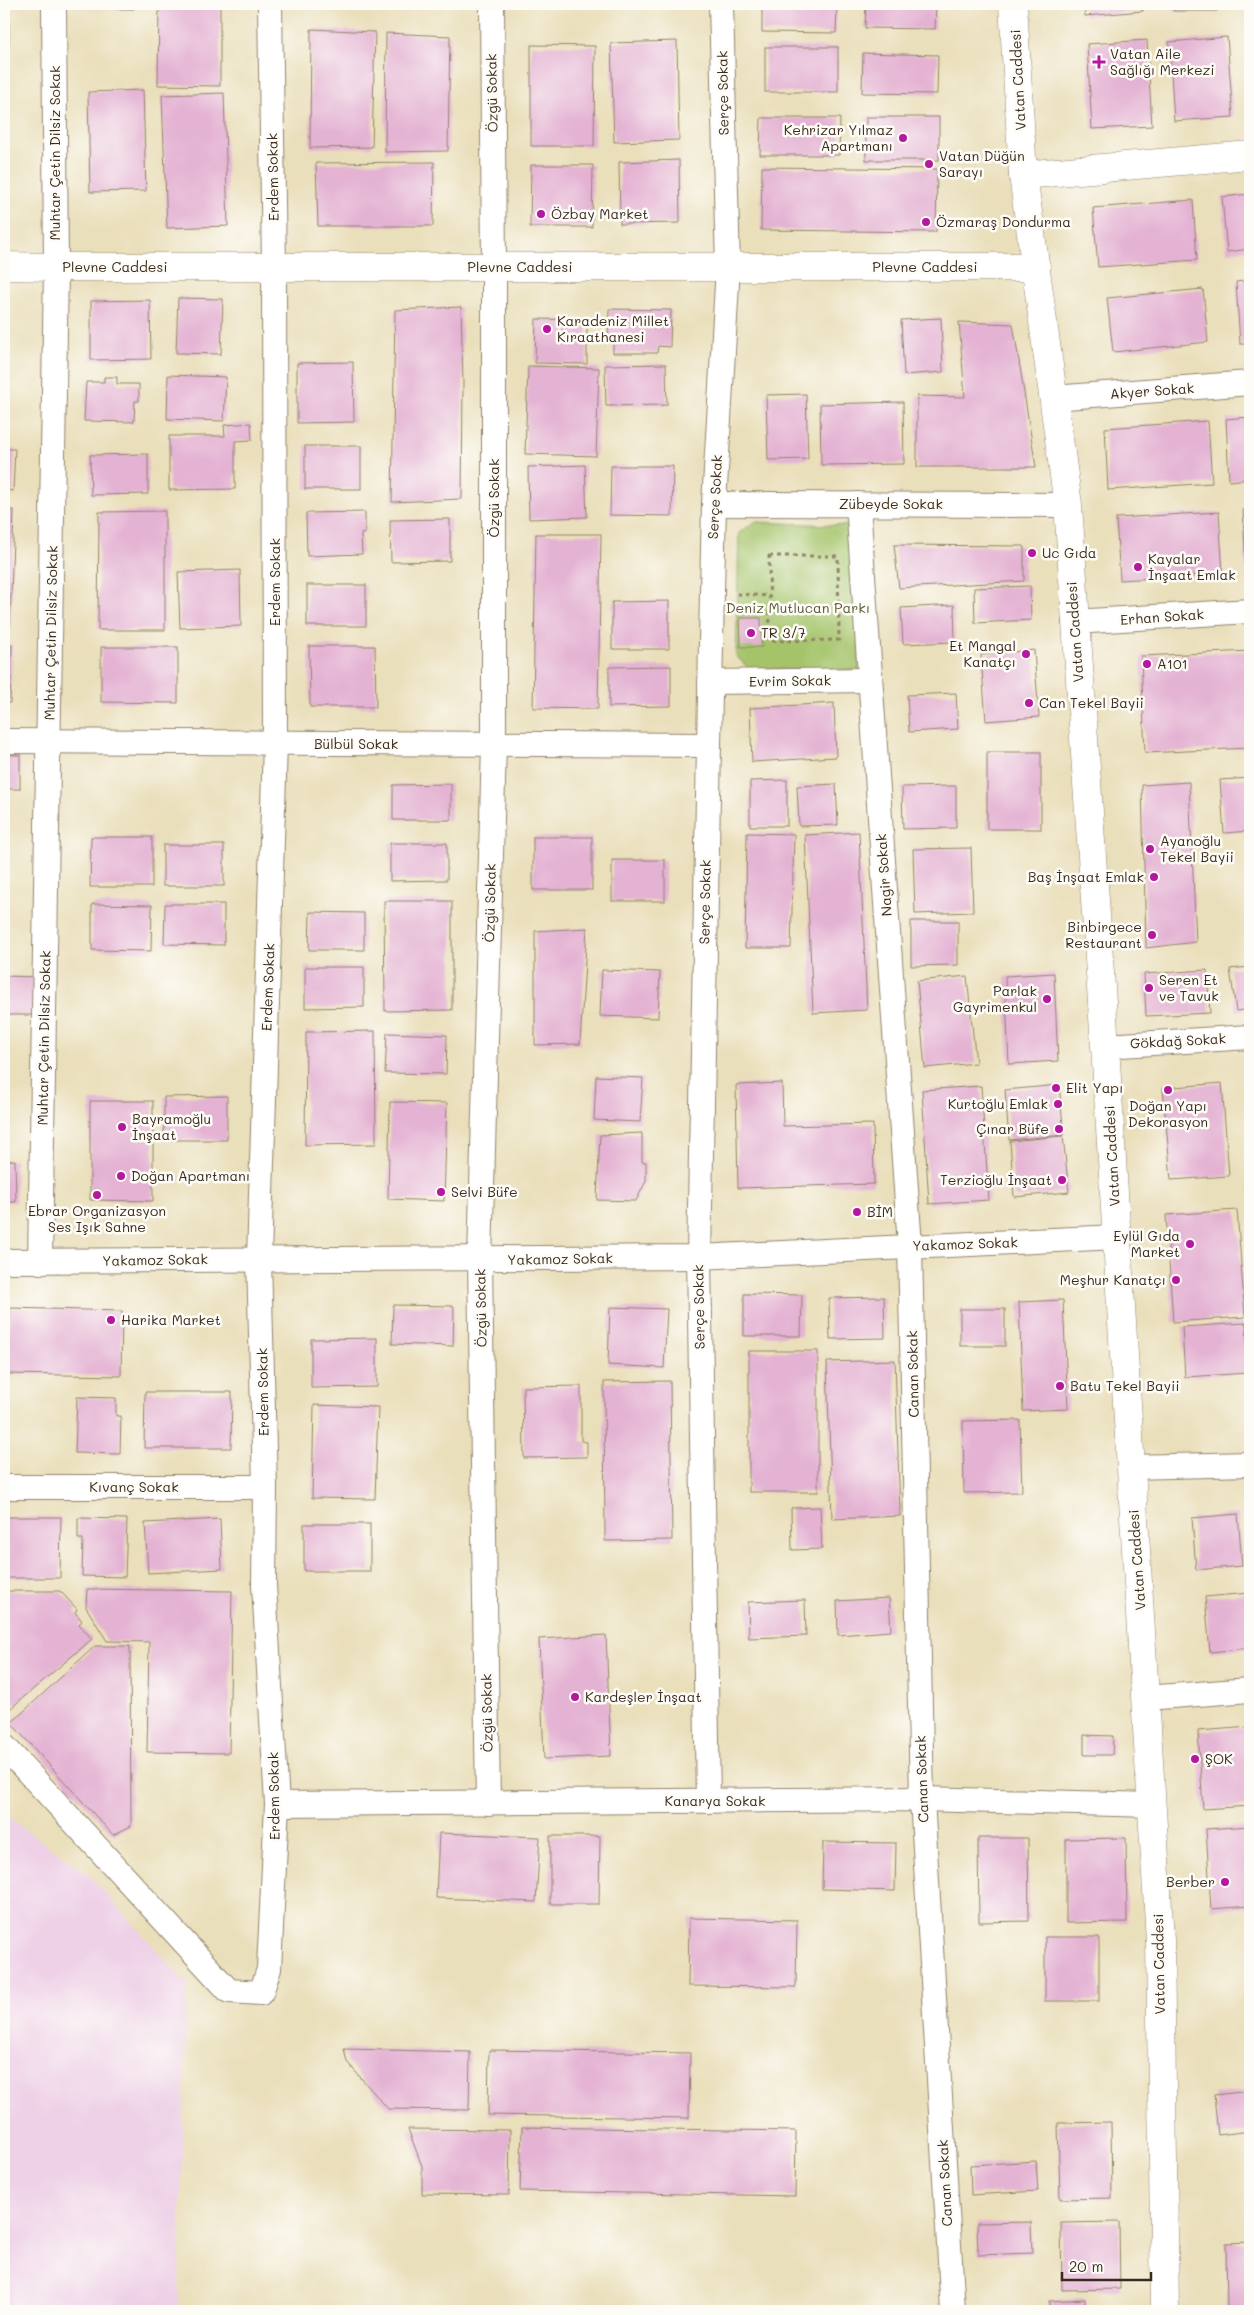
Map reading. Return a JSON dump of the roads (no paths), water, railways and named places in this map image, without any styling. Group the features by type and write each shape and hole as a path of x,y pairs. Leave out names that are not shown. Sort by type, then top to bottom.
{"street":[{"name":"Muhtar Çetin Dilsiz Sokak","path":"40,1262 56,267 54,4"},
{"name":"Erdem Sokak","path":"4,1746 229,1991 261,1993 270,1969 277,1804 264,1585 265,1487 259,1259 275,743 274,268 270,4"},
{"name":"Özgü Sokak","path":"488,1802 480,1260 494,744 492,4"},
{"name":"Serçe Sokak","path":"708,1801 699,1257 714,504 728,267 721,4"},
{"name":"Vatan Caddesi","path":"1013,4 1023,175 1068,505 1074,622 1105,1046 1160,1940 1165,2311"},
{"path":"1023,175 1250,155"},
{"name":"Plevne Caddesi","path":"4,266 274,268 1036,267"},
{"name":"Akyer Sokak","path":"1053,398 1250,383"},
{"name":"Zübeyde Sokak","path":"714,504 1068,505"},
{"name":"Nagir Sokak","path":"858,504 910,1246"},
{"name":"Erhan Sokak","path":"1074,622 1250,611"},
{"name":"Evrim Sokak","path":"710,682 870,680"},
{"name":"Bülbül Sokak","path":"4,741 708,745"},
{"name":"Gökdağ Sokak","path":"1105,1046 1250,1037"},
{"name":"Yakamoz Sokak","path":"4,1261 480,1260 699,1257 1117,1238"},
{"name":"Canan Sokak","path":"910,1246 922,1799 953,2311"},
{"path":"1131,1467 1250,1464"},
{"name":"Kıvanç Sokak","path":"4,1486 265,1487"},
{"path":"1146,1698 1250,1690"},
{"name":"Kanarya Sokak","path":"277,1804 922,1799 1152,1805"}],"place":[{"name":"Vatan Aile Sağlığı Merkezi","path":"1099,62"},
{"name":"Kehrizar Yılmaz Apartmanı","path":"903,138"},
{"name":"Vatan Düğün Sarayı","path":"929,164"},
{"name":"Özbay Market","path":"541,214"},
{"name":"Özmaraş Dondurma","path":"926,222"},
{"name":"Karadeniz Millet Kıraathanesi","path":"547,329"},
{"name":"Uc Gıda","path":"1032,553"},
{"name":"Kayalar İnşaat Emlak","path":"1138,567"},
{"name":"TR 3/7","path":"751,633"},
{"name":"Et Mangal Kanatçı","path":"1026,654"},
{"name":"A101","path":"1147,664"},
{"name":"Can Tekel Bayii","path":"1029,703"},
{"name":"Ayanoğlu Tekel Bayii","path":"1150,849"},
{"name":"Baş İnşaat Emlak","path":"1154,877"},
{"name":"Binbirgece Restaurant","path":"1152,935"},
{"name":"Seren Et ve Tavuk","path":"1149,988"},
{"name":"Parlak Gayrimenkul","path":"1047,999"},
{"name":"Elit Yapı","path":"1056,1088"},
{"name":"Doğan Yapı Dekorasyon","path":"1168,1090"},
{"name":"Kurtoğlu Emlak","path":"1058,1104"},
{"name":"Bayramoğlu İnşaat","path":"122,1127"},
{"name":"Çınar Büfe","path":"1059,1129"},
{"name":"Doğan Apartmanı","path":"121,1176"},
{"name":"Terzioğlu İnşaat","path":"1062,1180"},
{"name":"Selvi Büfe","path":"441,1192"},
{"name":"Ebrar Organizasyon Ses Işık Sahne","path":"97,1195"},
{"name":"BİM","path":"857,1212"},
{"name":"Eylül Gıda Market","path":"1190,1244"},
{"name":"Meşhur Kanatçı","path":"1176,1280"},
{"name":"Harika Market","path":"111,1320"},
{"name":"Batu Tekel Bayii","path":"1060,1386"},
{"name":"Kardeşler İnşaat","path":"575,1697"},
{"name":"ŞOK","path":"1195,1759"},
{"name":"Berber","path":"1225,1882"}],"park label":[{"name":"Deniz Mutlucan Parkı","path":"798,608"}]}
